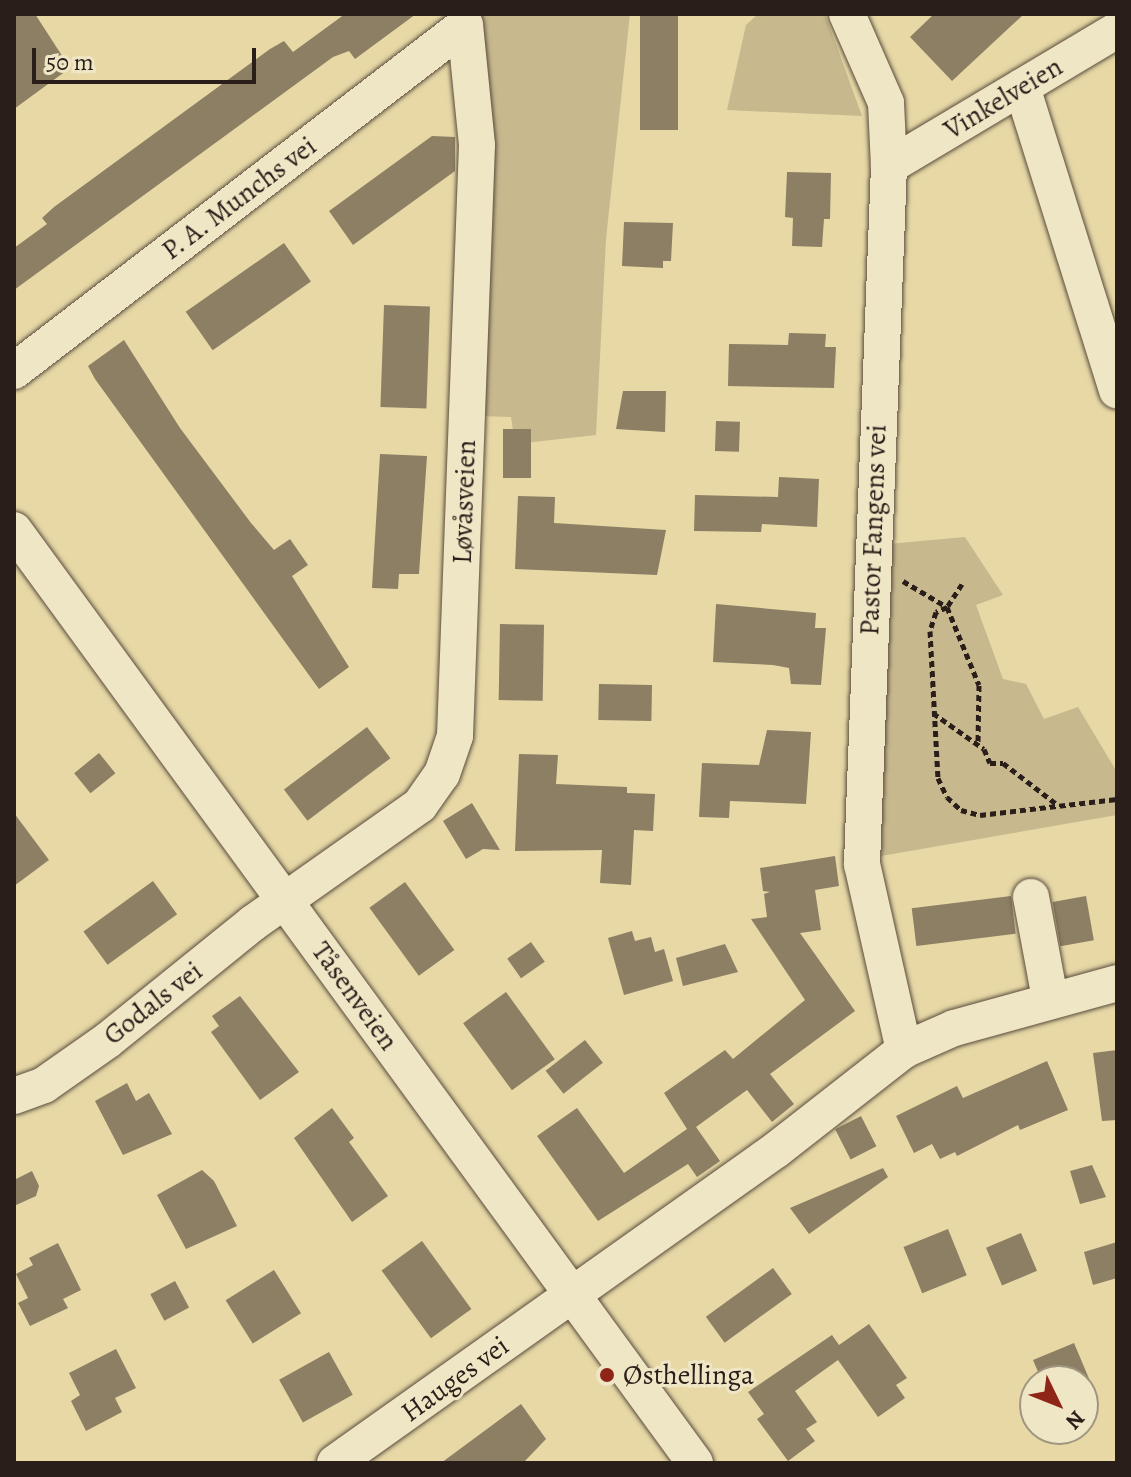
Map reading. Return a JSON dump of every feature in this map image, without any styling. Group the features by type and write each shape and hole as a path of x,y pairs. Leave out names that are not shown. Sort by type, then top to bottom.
{"street":[{"name":"Pastor Fangens vei","path":"847,14 886,103 889,166 862,864 904,1050"},
{"name":"P. A. Munchs vei","path":"14,371 465,25"},
{"name":"Løvåsveien","path":"287,901 420,805 442,774 455,736 477,145 465,25"},
{"name":"Vinkelveien","path":"889,166 1117,30"},
{"path":"1022,87 1117,390"},
{"name":"Tåsenveien","path":"14,530 695,1463"},
{"path":"1031,897 1050,999"},
{"name":"Godals vei","path":"14,1096 44,1085 108,1040 287,901"},
{"path":"573,1293 776,1150 904,1050 954,1028 1050,999 1117,983"},
{"name":"Hauges vei","path":"335,1463 573,1293"}],"path":[{"path":"872,562 947,607 979,685 978,744"},
{"path":"962,584 947,607 936,612 930,631 932,712 938,778 961,810 980,815 1117,799"},
{"path":"932,712 978,744 990,763 1003,763 1059,805"}],"shaded area":[{"path":"483,14 630,14 606,239 596,435 515,444 511,417 479,416 476,23"},
{"path":"758,14 825,14 862,116 727,110 746,25"},
{"path":"965,537 1003,595 976,605 1003,679 1026,684 1044,719 1078,707 1117,772 1117,815 881,856 888,544"}],"building":[{"path":"14,14 35,14 70,68 14,109"},
{"path":"345,14 416,14 355,59 349,51 333,57 14,290 14,248 47,224 42,218 54,207 270,49 284,41 293,52"},
{"path":"640,14 678,14 678,130 640,130"},
{"path":"934,14 1024,14 952,81 910,37"},
{"path":"432,136 455,137 455,171 353,245 329,211"},
{"path":"787,172 831,173 830,219 824,219 822,247 792,246 793,218 785,217"},
{"path":"624,222 673,223 671,261 663,261 663,268 622,266"},
{"path":"284,243 311,282 213,350 186,312"},
{"path":"384,305 430,307 426,409 380,407"},
{"path":"789,333 826,334 825,347 836,347 834,388 728,386 729,344 788,345"},
{"path":"124,340 180,428 251,523 274,550 290,539 308,565 292,576 349,667 319,689 95,379 88,366"},
{"path":"623,391 666,391 665,432 616,429"},
{"path":"716,421 740,422 739,452 715,451"},
{"path":"503,429 531,429 531,478 503,478"},
{"path":"380,454 427,456 419,574 399,574 398,589 372,588"},
{"path":"779,477 819,479 817,527 762,524 761,532 694,531 695,495 778,497"},
{"path":"518,496 555,497 554,523 666,530 657,575 515,569"},
{"path":"716,604 816,613 815,628 826,628 821,685 791,684 789,668 713,662"},
{"path":"500,624 544,625 543,701 499,700"},
{"path":"599,684 652,685 651,721 598,720"},
{"path":"367,727 390,758 307,821 284,790"},
{"path":"767,730 811,732 806,804 730,801 729,818 699,817 702,763 759,765"},
{"path":"99,753 115,773 90,793 74,773"},
{"path":"519,754 558,755 556,784 627,787 627,793 655,794 653,831 634,830 631,885 600,883 602,850 515,851"},
{"path":"472,803 500,850 483,849 466,859 443,821"},
{"path":"14,813 49,860 14,886"},
{"path":"835,856 839,886 815,890 821,930 800,933 855,1011 770,1074 794,1104 772,1122 747,1090 696,1127 720,1161 697,1177 688,1164 598,1221 537,1136 577,1108 624,1173 687,1129 664,1093 725,1050 733,1059 805,1000 751,919 767,917 764,894 770,892 763,891 760,868"},
{"path":"153,881 177,914 108,965 83,932"},
{"path":"405,882 454,950 419,976 369,908"},
{"path":"1011,896 1016,934 916,946 912,908"},
{"path":"1086,896 1094,940 1060,946 1053,902"},
{"path":"632,931 635,941 651,937 655,952 664,949 673,981 624,995 608,938"},
{"path":"531,942 545,962 521,978 507,959"},
{"path":"725,944 738,972 683,986 676,958"},
{"path":"506,992 555,1059 512,1090 463,1023"},
{"path":"240,996 299,1072 260,1100 211,1032 219,1026 212,1016"},
{"path":"585,1040 603,1063 563,1094 546,1071"},
{"path":"1117,1050 1117,1120 1102,1121 1093,1053"},
{"path":"1047,1061 1068,1110 1020,1130 1018,1125 957,1156 955,1152 940,1159 932,1144 914,1153 896,1116 957,1086 963,1098"},
{"path":"127,1083 136,1101 149,1093 172,1134 123,1155 95,1101"},
{"path":"332,1108 354,1138 349,1142 388,1196 352,1222 294,1138"},
{"path":"861,1116 876,1146 851,1159 835,1129"},
{"path":"1092,1165 1106,1197 1080,1204 1070,1171"},
{"path":"883,1168 888,1177 809,1234 790,1208"},
{"path":"202,1170 214,1181 237,1226 186,1249 157,1195"},
{"path":"32,1171 39,1186 36,1196 14,1206 14,1180"},
{"path":"948,1229 967,1275 922,1293 903,1247"},
{"path":"1021,1233 1037,1271 1002,1286 986,1248"},
{"path":"422,1241 471,1309 431,1338 382,1270"},
{"path":"1117,1242 1117,1278 1093,1285 1084,1252"},
{"path":"58,1243 81,1290 63,1299 68,1308 30,1326 18,1303 28,1298 16,1274 33,1265 29,1258"},
{"path":"773,1268 792,1294 725,1343 706,1317"},
{"path":"274,1270 301,1313 253,1343 226,1300"},
{"path":"175,1281 189,1307 164,1321 150,1294"},
{"path":"869,1324 907,1378 896,1385 905,1398 878,1417 838,1360 795,1391 817,1422 806,1429 815,1441 788,1461 757,1419 764,1414 748,1392 832,1335 839,1345"},
{"path":"1074,1343 1083,1365 1035,1365 1033,1360"},
{"path":"116,1349 136,1388 115,1398 122,1412 86,1431 71,1401 80,1395 69,1373"},
{"path":"329,1352 353,1395 303,1422 279,1380"},
{"path":"521,1404 546,1439 523,1463 441,1463"}],"place":[{"name":"Østhellinga","path":"607,1375"}]}
